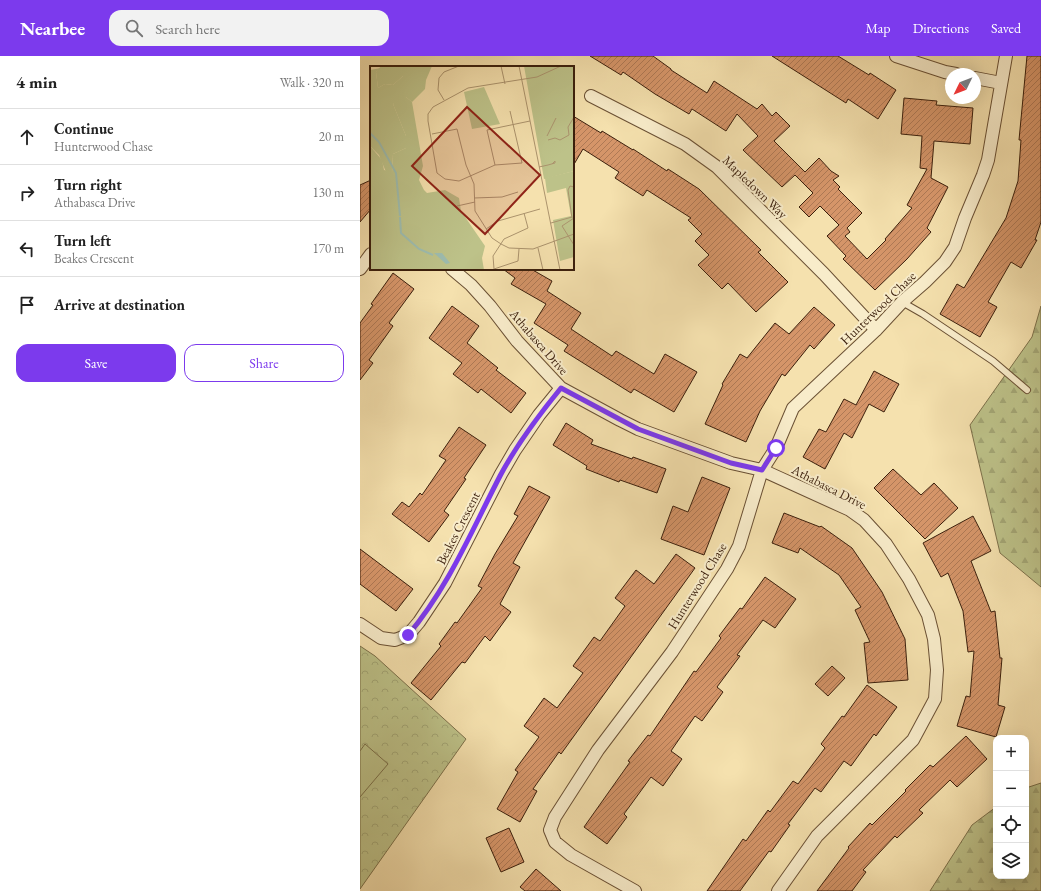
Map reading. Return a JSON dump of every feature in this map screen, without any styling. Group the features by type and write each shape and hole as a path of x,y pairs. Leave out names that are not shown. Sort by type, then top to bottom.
{"street":[{"path":"896,56 945,72"},
{"name":"Hunterwood Chase","path":"636,891 571,855 555,842 550,830 555,817 594,756 672,652 727,569 739,546 762,470 776,448 793,408 876,330 902,302 926,282 945,262 955,247 988,160 1006,56"},
{"path":"981,79 1001,83"},
{"name":"Mapledown Way","path":"590,96 685,144 717,167 824,274 876,330"},
{"path":"360,269 370,255"},
{"name":"Athabasca Drive","path":"453,270 471,285 490,306 517,341 561,388 638,429 731,463 762,470 850,510 864,520 886,544 909,578 928,615 934,639 937,670 935,699 912,740 817,836 778,891"},
{"name":"Beakes Crescent","path":"360,624 381,638 395,640 408,635 419,622 445,583 501,474 515,450 539,415 561,388"}],"lane":[{"path":"902,302 923,314 993,361 1027,390"}],"green space":[{"path":"1041,306 1041,587 1000,553 970,425 1032,337"},
{"path":"360,646 375,656 466,739 360,889"},
{"path":"365,744 388,764 360,797 360,751"},
{"path":"1041,783 1041,891 930,891 972,825 993,809 993,879 1029,879 1029,787"}],"building":[{"path":"590,56 653,56 671,70 707,93 714,81 757,109 762,104 772,116 776,112 790,126 774,141 805,172 819,158 831,171 839,176 833,180 840,187 838,189 862,213 847,228 850,232 845,236 867,259 886,240 885,239 912,208 907,205 927,169 920,168 922,136 901,134 904,98 937,101 936,105 973,108 970,144 934,141 931,178 948,187 927,228 931,232 907,259 875,290 843,259 846,256 827,236 839,225 820,206 809,217 799,207 813,193 795,175 782,187 743,150 758,136 737,114 726,131 692,109 689,114 655,94 623,72 621,75"},
{"path":"772,56 838,56 869,75 870,73 896,90 878,119 848,99 846,103"},
{"path":"1027,56 1041,56 1041,222 1035,240 1037,240 1021,268 1011,262 988,302 997,307 980,337 940,314 957,284 964,288 1006,218 1018,181 1021,140 1019,140"},
{"path":"574,117 601,133 602,131 633,149 667,171 668,169 699,189 761,250 758,252 788,282 756,312 728,283 722,289 698,265 709,255 695,241 702,234 688,220 691,218 647,190 643,196 615,178 619,172 583,149 574,164"},
{"path":"370,180 370,210 360,222 360,185"},
{"path":"504,270 533,270 552,281 547,291 581,313 571,329 612,356 616,351 654,374 665,354 697,372 674,412 634,389 631,393 564,351 568,345 534,323 546,304 511,284 515,278"},
{"path":"393,273 414,289 389,323 393,326 369,360 373,363 360,380 360,323 373,305 371,304"},
{"path":"452,306 479,326 467,343 498,368 496,370 526,393 511,413 481,389 478,393 453,374 462,363 429,338"},
{"path":"814,307 835,325 814,349 810,345 785,376 782,374 760,411 746,442 705,424 723,385 722,384 740,354 747,358 775,323 789,334"},
{"path":"874,371 899,384 884,412 869,404 852,438 844,433 825,469 803,457 819,429 826,432 844,399 856,405"},
{"path":"566,423 593,440 591,444 632,459 633,457 666,469 657,493 620,480 619,482 586,469 587,466 553,445"},
{"path":"459,427 486,445 464,478 466,479 444,511 449,515 429,542 392,514 402,502 409,507 420,493 422,495 446,460 439,456"},
{"path":"893,469 921,495 934,483 958,508 925,539 874,488"},
{"path":"702,477 730,488 704,555 661,539 673,506 688,512"},
{"path":"529,486 550,497 513,563 520,567 500,604 511,612 490,641 485,636 465,663 462,662 431,700 411,683 441,646 439,644 455,622 457,623 482,588 478,586 518,516 514,514"},
{"path":"784,513 820,527 821,526 852,548 882,592 905,639 908,680 868,683 864,643 870,642 855,610 861,607 839,575 800,548 798,553 772,543"},
{"path":"973,516 991,551 971,561 991,612 995,611 1000,658 1002,658 998,705 1005,707 997,735 993,736 957,726 966,696 970,697 974,651 968,652 963,611 948,573 941,577 923,543"},
{"path":"360,549 413,589 396,611 360,584"},
{"path":"676,554 695,568 561,754 559,752 533,789 537,791 520,822 497,809 518,772 515,770 539,737 524,726 544,698 557,708 583,673 573,666 594,637 600,641 625,606 615,598 636,570 654,584"},
{"path":"765,577 796,599 775,628 763,620 737,655 740,656 717,687 723,692 702,721 695,716 671,751 682,759 663,786 651,777 624,814 627,817 607,844 584,827 630,762 628,761 648,735 650,736 694,671 696,672 721,638 719,636 740,608 742,609"},
{"path":"832,666 845,678 828,696 815,684"},
{"path":"867,685 897,707 876,736 874,734 851,766 844,761 821,792 815,788 788,824 790,825 771,852 769,851 740,891 707,891 743,839 746,841 768,810 770,812 793,781 798,784 825,748 821,744 842,716 844,717"},
{"path":"966,736 987,759 957,787 950,780 919,810 923,813 897,838 895,836 863,870 866,872 852,891 817,891 849,848 848,847 870,823 872,825 930,765 933,767"},
{"path":"509,828 524,862 501,872 486,838"},
{"path":"536,869 561,891 525,891 520,887"}],"route":[{"path":"408,635 419,622 445,583 501,474 515,450 539,415 561,388 638,429 731,463 762,470 776,448"}]}
